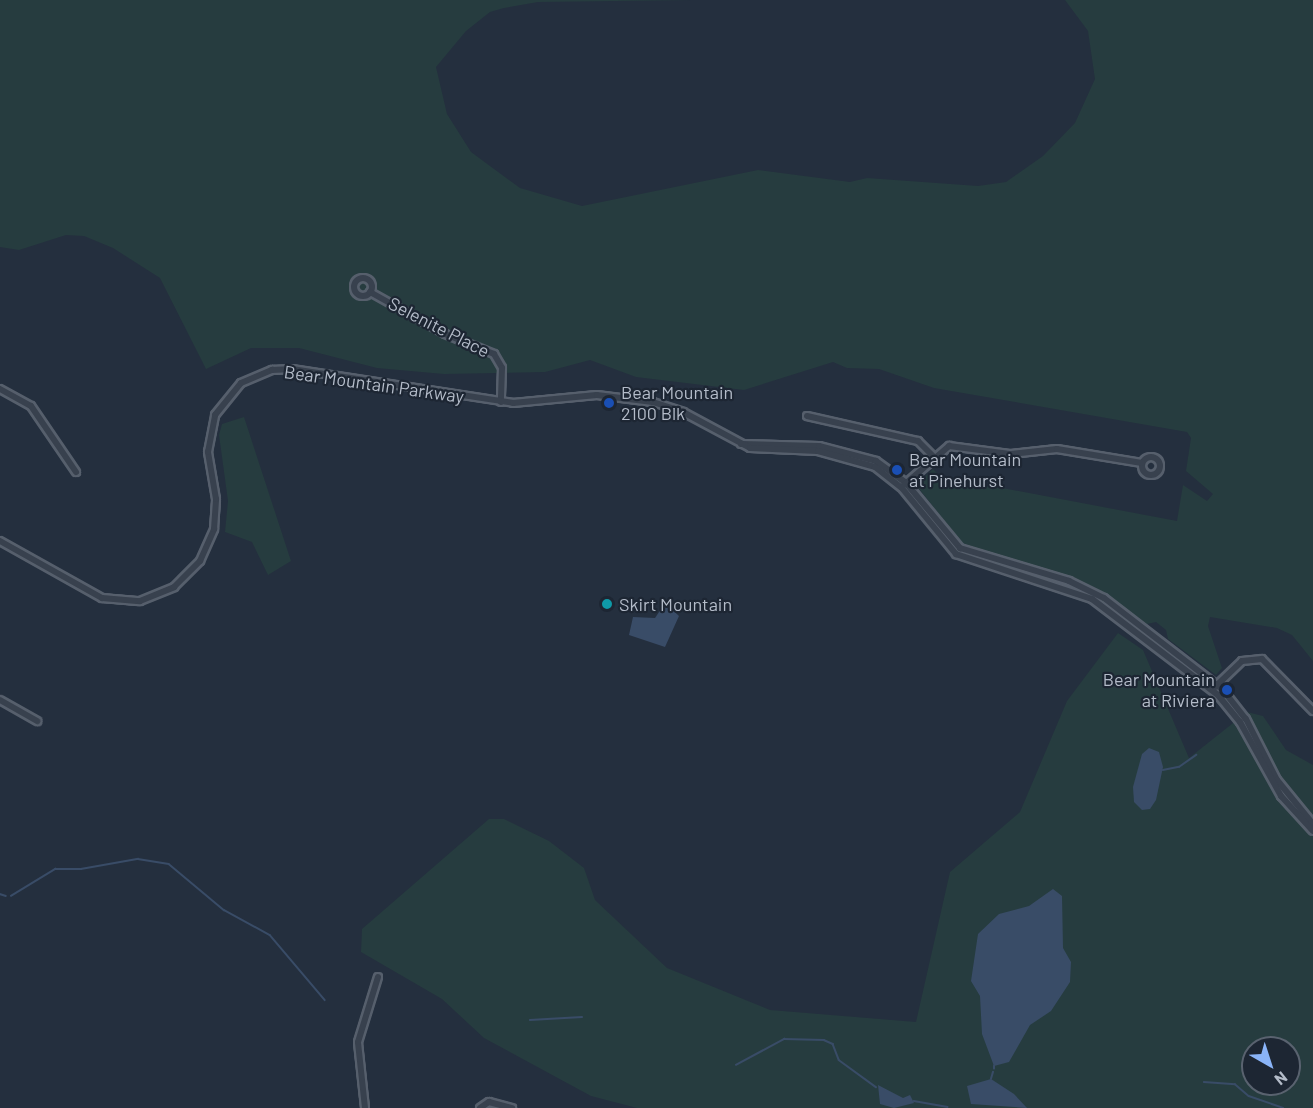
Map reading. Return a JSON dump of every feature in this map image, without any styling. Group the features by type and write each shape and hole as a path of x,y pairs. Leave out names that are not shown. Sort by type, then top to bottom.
{"street":[{"name":"Selenite Place","path":"370,292 445,334 494,354 502,368 501,402"},
{"name":"Bear Mountain Parkway","path":"0,541 90,594 129,603 152,598 183,580 207,550 216,518 208,452 211,428 228,395 250,378 292,369 501,402 540,404 587,396 623,396 683,412 740,444 845,451 876,460 903,485 960,548 1095,593 1215,688 1246,719 1285,793 1313,824"},
{"path":"0,389 32,406 76,471"},
{"path":"807,416 918,441 934,458"},
{"path":"903,485 953,445 1011,454 1057,449 1143,463"},
{"path":"1215,688 1242,661 1262,659 1313,711"},
{"name":"Bear Mountain Parkway","path":"1215,688 1240,722 1281,796 1313,831"},
{"path":"0,700 37,721"},
{"path":"365,1108 358,1041 378,977"},
{"path":"480,1108 489,1102 507,1108"}],"green space":[{"path":"0,0 693,0 538,2 504,8 490,12 466,31 436,67 447,114 471,152 520,188 582,206 758,170 850,182 867,178 978,186 1006,182 1043,156 1075,123 1095,79 1088,31 1065,0 1313,0 1313,661 1292,635 1277,628 1210,617 1208,626 1222,668 1216,675 1168,639 1166,630 1156,622 1147,624 1094,587 962,543 916,485 933,469 945,482 997,487 1177,521 1183,485 1207,501 1213,494 1186,471 1191,438 1187,432 934,388 879,369 847,368 833,362 744,390 636,377 590,360 545,372 444,374 377,368 299,348 251,348 206,369 160,278 113,248 84,236 66,235 19,250 0,247"},
{"path":"244,417 291,561 268,575 252,542 225,532 228,501 219,435 222,424"},
{"path":"1118,633 1143,650 1189,758 1247,712 1263,716 1286,750 1313,765 1313,1108 637,1108 591,1096 484,1038 442,999 361,952 362,929 489,819 504,819 549,841 584,868 595,900 667,968 770,1010 916,1022 950,872 1020,812 1067,701"}],"water":[{"path":"665,603 679,616 665,647 629,635 633,617 655,618"},
{"path":"1149,748 1159,752 1163,767 1156,800 1150,809 1142,810 1134,802 1133,787 1142,754"},
{"path":"1053,889 1062,896 1063,948 1071,962 1070,982 1051,1011 1030,1025 1009,1062 994,1066 982,1034 980,996 971,981 978,934 999,914 1029,906"},
{"path":"991,1079 1014,1094 1027,1108 971,1104 967,1086"},
{"path":"878,1085 903,1098 910,1095 914,1103 894,1108 880,1104"}],"waterway":[{"path":"1163,770 1179,767 1196,755"},
{"path":"11,896 55,869 81,869 138,859 169,864 224,910 270,935 325,1000"},
{"path":"0,894 6,896"},
{"path":"530,1020 582,1017"},
{"path":"736,1065 784,1039 824,1040 833,1044 839,1060 876,1087"},
{"path":"991,1079 993,1072"},
{"path":"1204,1082 1235,1084 1249,1096 1283,1108"},
{"path":"914,1101 947,1107"}],"place":[{"name":"Bear Mountain 2100 Blk","path":"609,403"},
{"name":"Bear Mountain at Pinehurst","path":"897,470"},
{"name":"Skirt Mountain","path":"607,604"},
{"name":"Bear Mountain at Riviera","path":"1227,690"}]}
